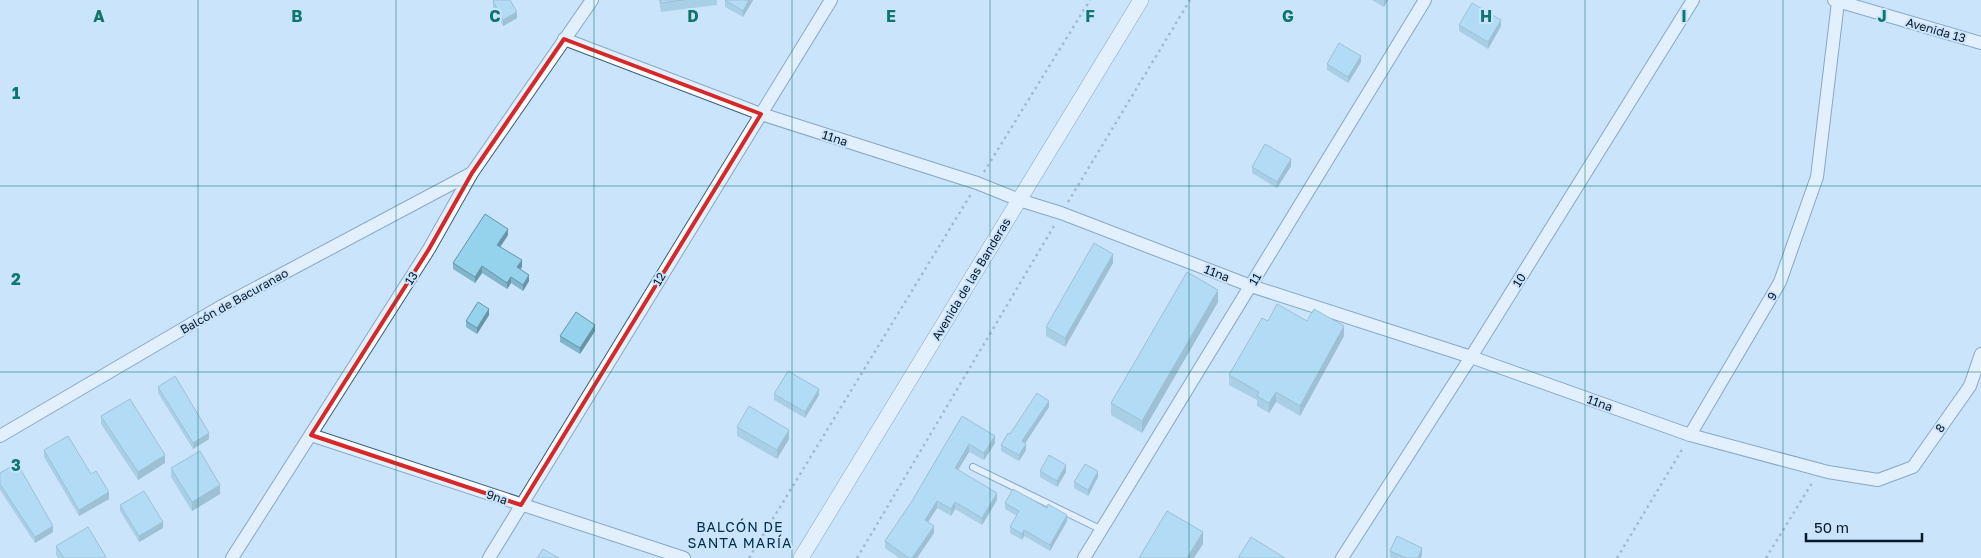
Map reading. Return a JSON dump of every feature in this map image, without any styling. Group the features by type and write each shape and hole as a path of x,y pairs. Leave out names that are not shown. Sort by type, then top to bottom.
{"street":[{"name":"13","path":"232,558 429,249 472,173 592,0"},
{"name":"12","path":"488,558 831,0"},
{"name":"Avenida de las Banderas","path":"801,558 1141,0"},
{"name":"11","path":"1084,558 1425,0"},
{"name":"10","path":"1342,558 1471,357 1693,0"},
{"name":"Avenida 13","path":"1836,1 1981,43"},
{"name":"9","path":"1690,435 1780,282 1817,177 1836,1"},
{"name":"11na","path":"564,39 761,114 977,183 1251,286 1471,357 1690,435 1820,470 1878,480"},
{"name":"Balcón de Bacuranao","path":"0,436 222,306 472,173"},
{"name":"8","path":"1878,480 1913,467 1970,386 1981,354"},
{"name":"9na","path":"310,435 684,558"}],"lane":[{"path":"973,467 1102,530"}],"path":[{"path":"749,558 1090,0"},
{"path":"857,558 1061,213 1190,0"},
{"path":"1617,558 1690,435"},
{"path":"1766,558 1820,470"}],"highlighted area":[{"path":"564,39 761,114 521,505 311,435 429,249 472,173"}],"building":[{"path":"494,0 510,0 517,12 503,20"},
{"path":"660,0 684,0 661,3"},
{"path":"725,0 749,0 743,11"},
{"path":"1472,3 1501,20 1488,42 1459,25"},
{"path":"1339,43 1361,56 1348,77 1327,64"},
{"path":"1265,144 1291,159 1277,182 1252,167"},
{"path":"485,214 508,229 497,245 522,260 517,267 529,275 523,285 511,277 507,283 482,266 475,277 453,263"},
{"path":"1094,243 1113,254 1065,338 1046,327"},
{"path":"1187,272 1218,290 1142,421 1111,403"},
{"path":"478,302 489,309 477,328 466,321"},
{"path":"1277,304 1307,321 1314,309 1344,326 1300,406 1276,392 1269,403 1257,396 1259,392 1229,375 1262,318 1268,321"},
{"path":"576,312 595,325 580,348 560,336"},
{"path":"788,371 819,389 805,412 774,394"},
{"path":"175,376 209,433 193,443 158,387"},
{"path":"1037,393 1049,401 1022,441 1026,444 1019,455 1001,445"},
{"path":"130,399 165,455 138,472 101,416"},
{"path":"749,406 789,430 777,450 737,427"},
{"path":"962,416 995,436 984,453 969,444 955,468 997,493 982,518 955,502 951,509 937,501 925,520 934,526 912,558 909,558 885,541 912,501"},
{"path":"68,436 91,474 96,471 109,492 79,510 44,450"},
{"path":"200,451 220,485 192,502 171,468"},
{"path":"1049,455 1066,465 1057,481 1040,471"},
{"path":"17,463 53,526 35,537 0,484 0,473"},
{"path":"1085,464 1098,471 1088,490 1074,482"},
{"path":"1013,489 1047,508 1048,504 1067,515 1050,545 1024,530 1022,534 1010,527 1019,511 1005,503"},
{"path":"144,491 163,522 139,536 120,505"},
{"path":"1167,511 1203,532 1187,558 1139,558"},
{"path":"88,527 106,557 64,558 56,546"},
{"path":"1397,536 1422,548 1418,558 1406,558 1390,551"},
{"path":"1251,537 1285,558 1238,558"},
{"path":"543,549 559,558 537,558"}],"district":[{"name":"BALCÓN DE SANTA MARÍA","path":"740,534"}]}
